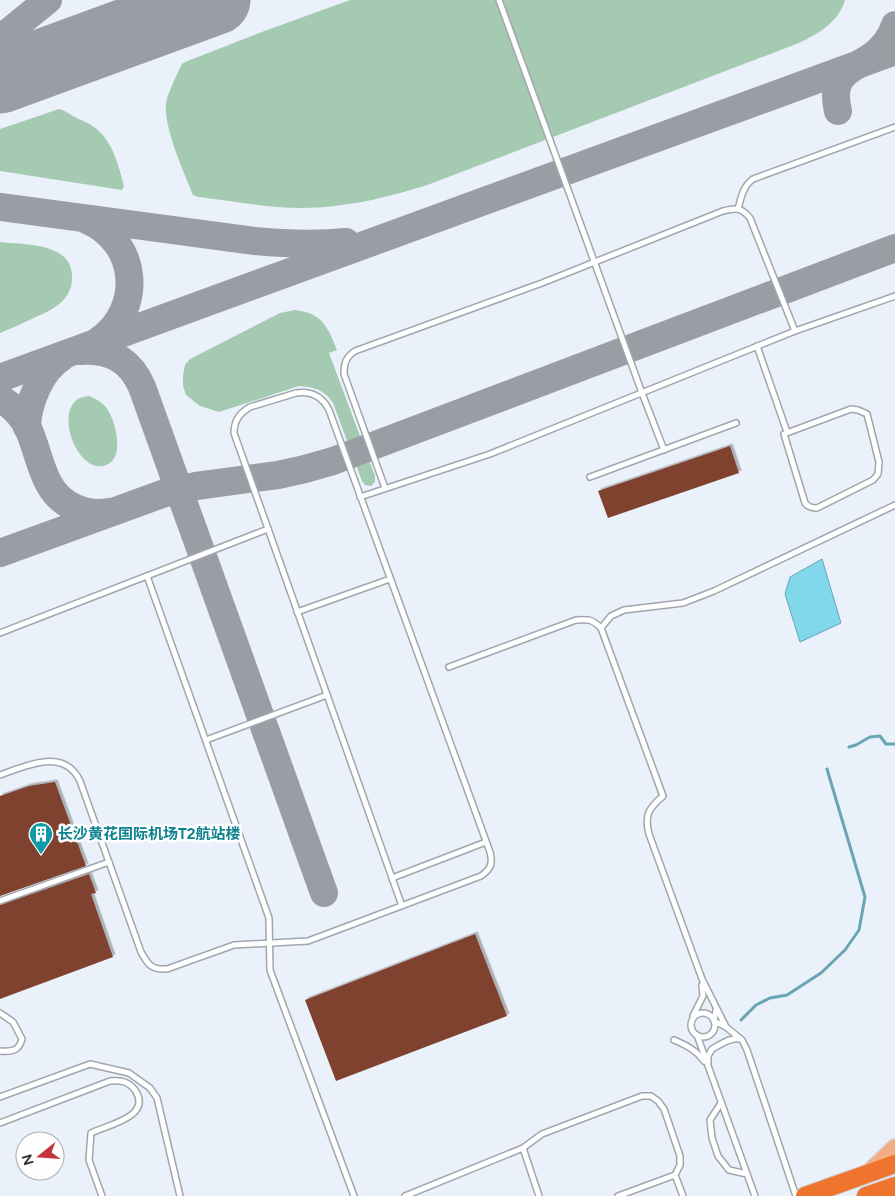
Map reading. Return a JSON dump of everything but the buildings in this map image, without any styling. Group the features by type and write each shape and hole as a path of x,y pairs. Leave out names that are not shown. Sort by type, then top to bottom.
{"highway":[{"path":"805,1196 895,1164"},
{"path":"870,1194 895,1186"}],"main road":[{"path":"868,1173 895,1147"},
{"path":"870,1194 895,1193"}],"lane":[{"path":"499,0 664,450"},
{"path":"738,210 747,184 753,179 895,127"},
{"path":"385,488 344,374 345,360 355,351 533,286 723,211 738,210 745,212 750,218 795,332"},
{"path":"360,496 490,454 757,346 895,296"},
{"path":"757,346 787,432 784,434 804,503 808,507 816,508 873,480 878,474 879,462 867,414 851,409 787,432"},
{"path":"0,775 28,765 57,761 72,769 80,781 141,952 150,966 158,969 167,969 234,946 308,941 402,906 481,876 488,872 491,859 486,842 329,410 326,403 309,393 303,392 250,407 236,419 234,433 402,906"},
{"path":"590,477 736,423"},
{"path":"601,628 611,616 624,610 683,603 714,592 895,505"},
{"path":"0,633 268,529"},
{"path":"147,576 269,918 270,970 354,1196"},
{"path":"297,612 390,579"},
{"path":"449,667 576,620 588,619 596,622 601,628 663,796 653,804 648,813 646,824 649,834 702,979 726,1027"},
{"path":"206,740 327,695"},
{"path":"392,878 486,842"},
{"path":"0,901 109,862"},
{"path":"702,979 703,996 691,1021 692,1029 697,1035 755,1196"},
{"path":"697,1035 701,1037 709,1035 714,1029 716,1009"},
{"path":"0,1013 13,1022 22,1039 20,1046 14,1050 0,1051"},
{"path":"693,1018 699,1013 706,1013 713,1017 714,1021 726,1027 742,1040 796,1196"},
{"path":"708,1067 708,1056 712,1048 735,1038 742,1040"},
{"path":"674,1040 689,1046 708,1067"},
{"path":"0,1097 90,1064 129,1073 150,1088 157,1098 180,1196"},
{"path":"0,1123 110,1081 120,1080 128,1083 135,1090 138,1098 136,1112 130,1118 91,1133 89,1160 102,1196"},
{"path":"405,1196 523,1148 542,1134 642,1096 651,1096 664,1109 680,1156 680,1166 675,1175 618,1196"},
{"path":"722,1103 710,1120 712,1138 718,1156 728,1170 747,1174"},
{"path":"523,1148 539,1196"},
{"path":"675,1175 683,1196"}],"green space":[{"path":"350,0 845,0 833,21 813,36 799,43 415,189 350,204 318,208 263,206 193,195 175,149 166,113 168,95 182,64 259,33"},
{"path":"59,109 92,125 106,139 114,153 124,186 122,190 0,171 0,129"},
{"path":"0,242 34,245 57,252 65,258 71,267 72,283 65,298 59,305 0,333"},
{"path":"295,310 312,314 323,322 334,342 337,350 329,353 375,476 375,482 371,486 365,485 362,481 333,403 319,390 299,386 219,412 200,406 186,395 183,386 183,375 185,365 190,359 280,313"},
{"path":"89,396 100,402 107,409 112,417 116,431 117,446 114,459 110,463 100,466 90,463 81,455 74,444 70,431 69,418 71,407 78,399"}],"water":[{"path":"822,559 841,623 800,642 785,594 790,577"}],"waterway":[{"path":"849,747 870,737 880,736 886,744 895,744"},
{"path":"741,1020 756,1005 770,998 787,995 821,973 845,950 859,930 865,897 827,769"}],"taxiway":[{"path":"0,39 48,0"},
{"path":"838,111 836,96 839,81 846,73 879,50 889,38 895,25"},
{"path":"0,378 895,51"},
{"path":"0,207 255,241 301,244 346,242"},
{"path":"87,220 104,230 117,244 125,260 129,277 128,295 123,312 113,328 98,341"},
{"path":"0,553 165,493 196,486 278,475 333,461 895,248"},
{"path":"80,351 100,352 117,358 131,369 142,387 324,893"},
{"path":"27,427 30,407 37,388 48,370 62,357"},
{"path":"0,398 15,410 25,422 46,477 54,492 67,504 83,511 109,512"}],"runway":[{"path":"0,79 216,0"}],"place":[{"name":"长沙黄花国际机场T2航站楼","path":"41,855"}]}
